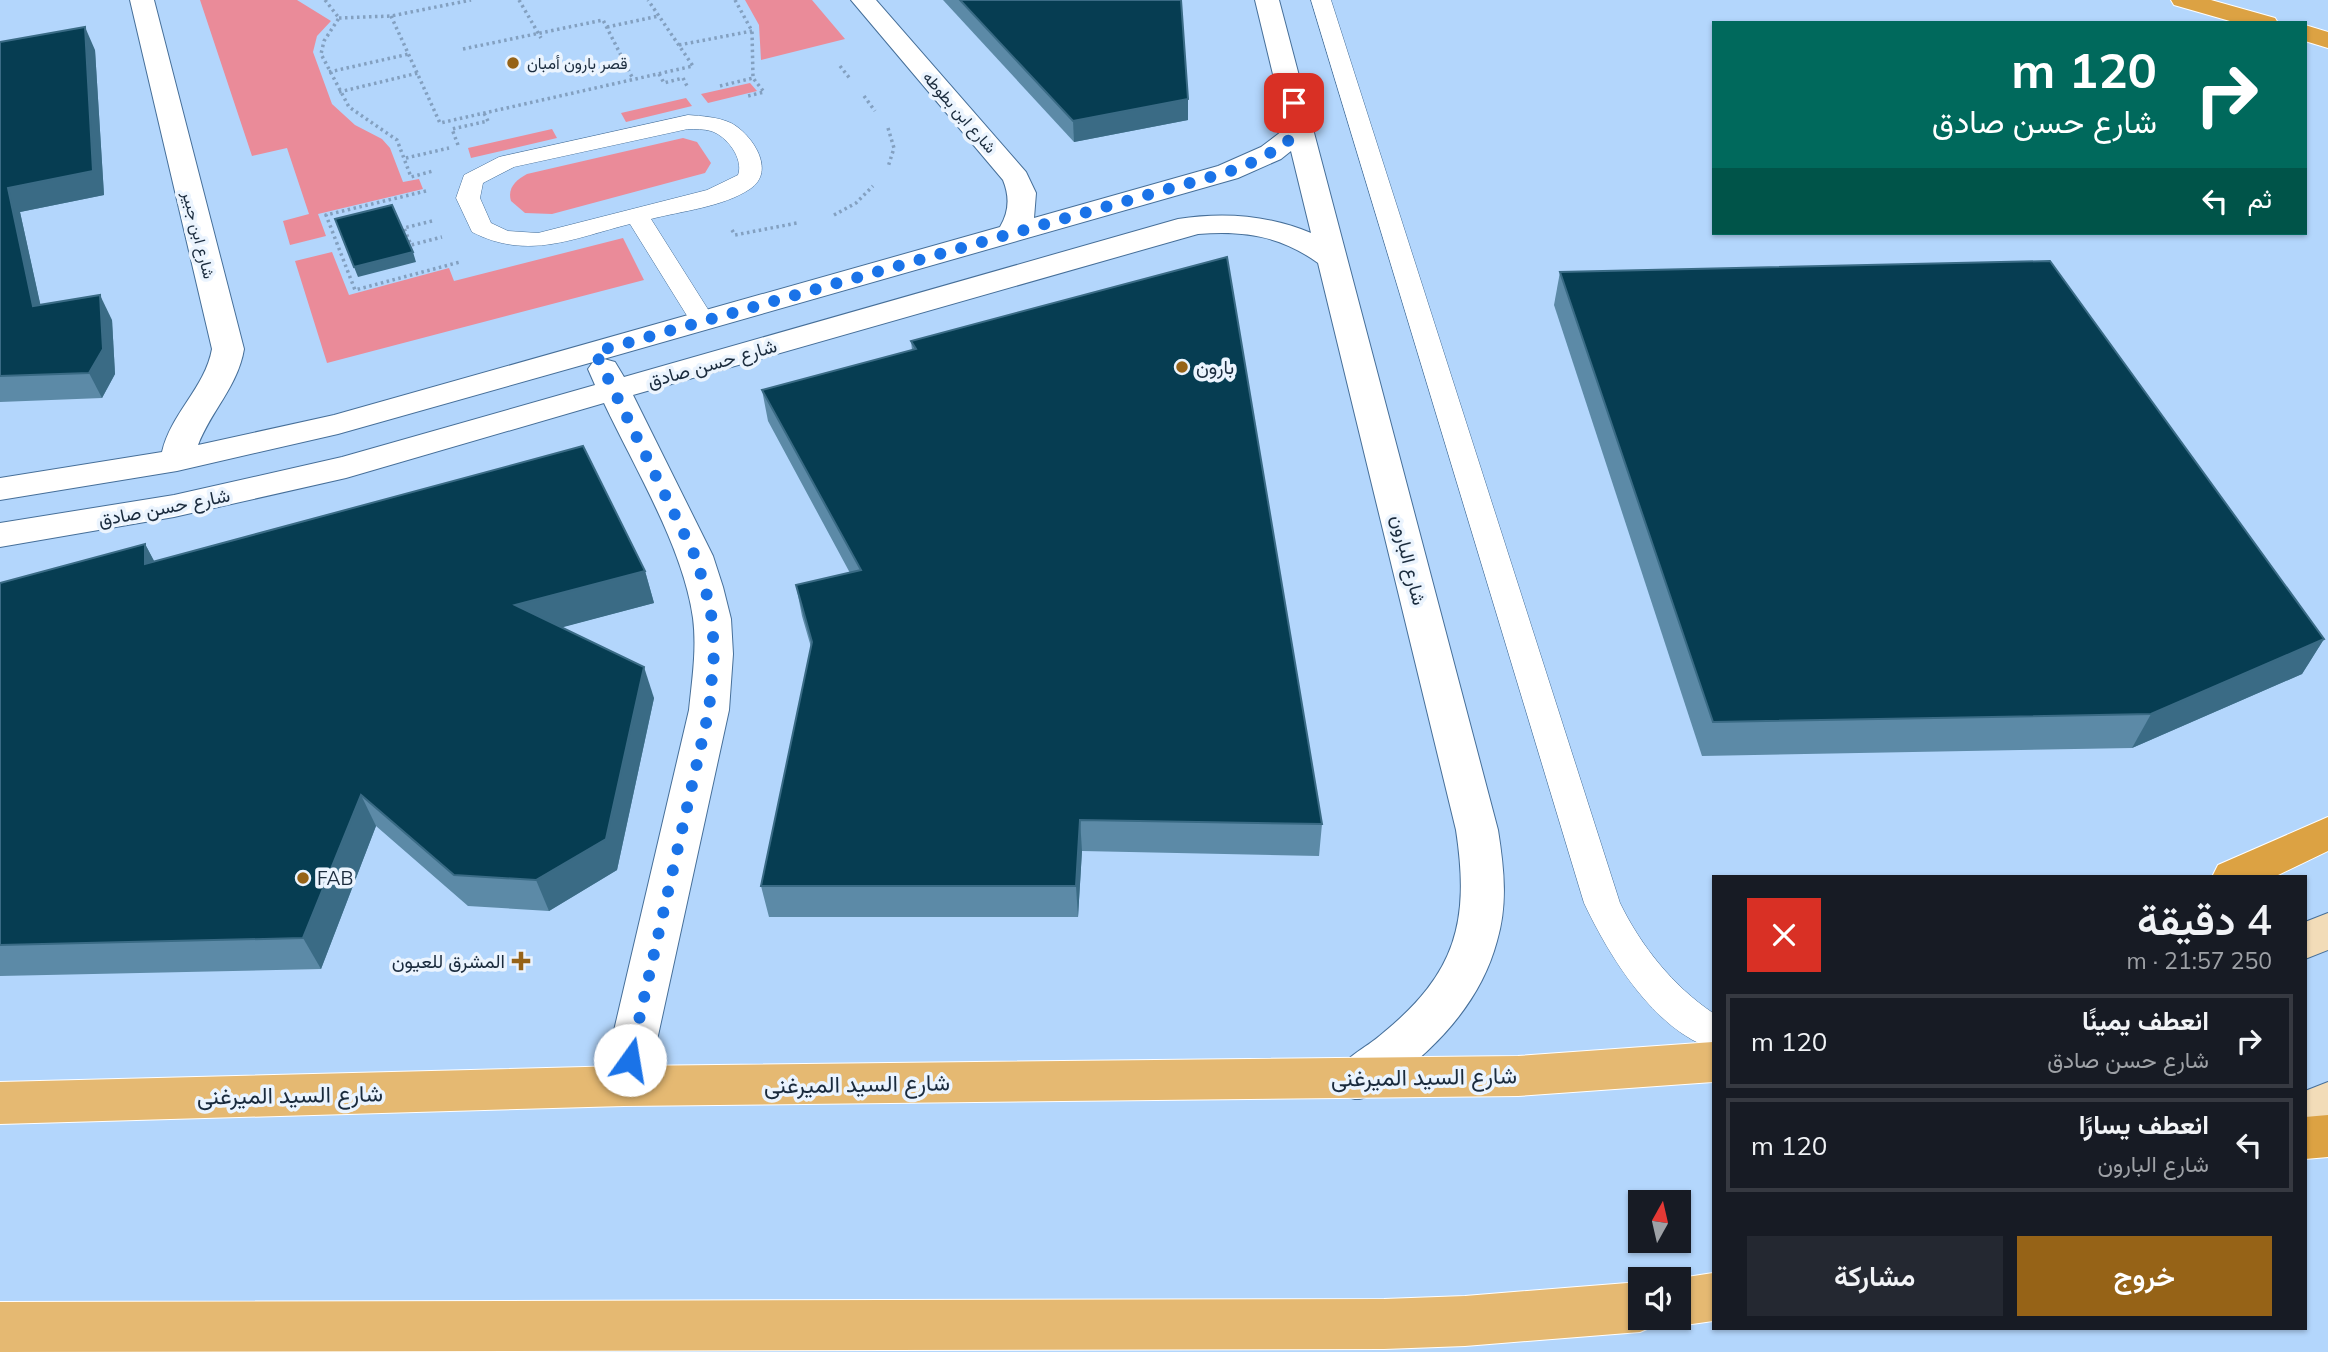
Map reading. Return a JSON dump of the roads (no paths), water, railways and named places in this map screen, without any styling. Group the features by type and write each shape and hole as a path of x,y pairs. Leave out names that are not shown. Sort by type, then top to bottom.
{"highway":[{"path":"2183,0 2259,21"},
{"path":"2307,34 2328,40"},
{"path":"2237,875 2328,833"},
{"path":"2307,1138 2328,1136"}],"main road":[{"path":"2307,940 2328,931"},
{"name":"شارع السيد الميرغنى","path":"0,1102 624,1087 1518,1076 1712,1062"},
{"path":"2307,1113 2328,1103"},
{"path":"1691,1300 1712,1297"},
{"path":"0,1326 1384,1324 1491,1320 1628,1308"}],"street":[{"name":"شارع ابن جبير","path":"142,0 228,349 227,363 221,378 183,433 177,460"},
{"name":"شارع ابن بطوطه","path":"863,0 1016,178 1023,195 1023,206 1020,218 1009,235"},
{"name":"شارع البارون","path":"1267,0 1483,854 1484,904 1472,953 1446,1001 1408,1043 1356,1079"},
{"path":"0,489 177,460 338,424 1228,172 1271,153 1301,129"},
{"name":"شارع حسن صادق","path":"0,535 174,506 290,481 402,452 1193,225 1241,224 1273,229 1301,239 1334,260"},
{"path":"595,352 698,564 709,603 714,654 709,710 624,1087"}],"lane":[{"path":"1321,0 1602,903 1622,942 1650,979 1687,1014 1712,1032"},
{"path":"707,123 723,128 733,135 751,162 752,170 748,178 738,186 638,217 538,240 502,238 481,227 468,198 472,180 507,162 668,125 707,123"},
{"path":"638,217 703,322"}],"place":[{"name":"قصر بارون أمبان","path":"513,63"},
{"name":"بارون","path":"1182,367"},
{"name":"FAB","path":"303,878"},
{"name":"المشرق للعيون","path":"521,961"}]}
